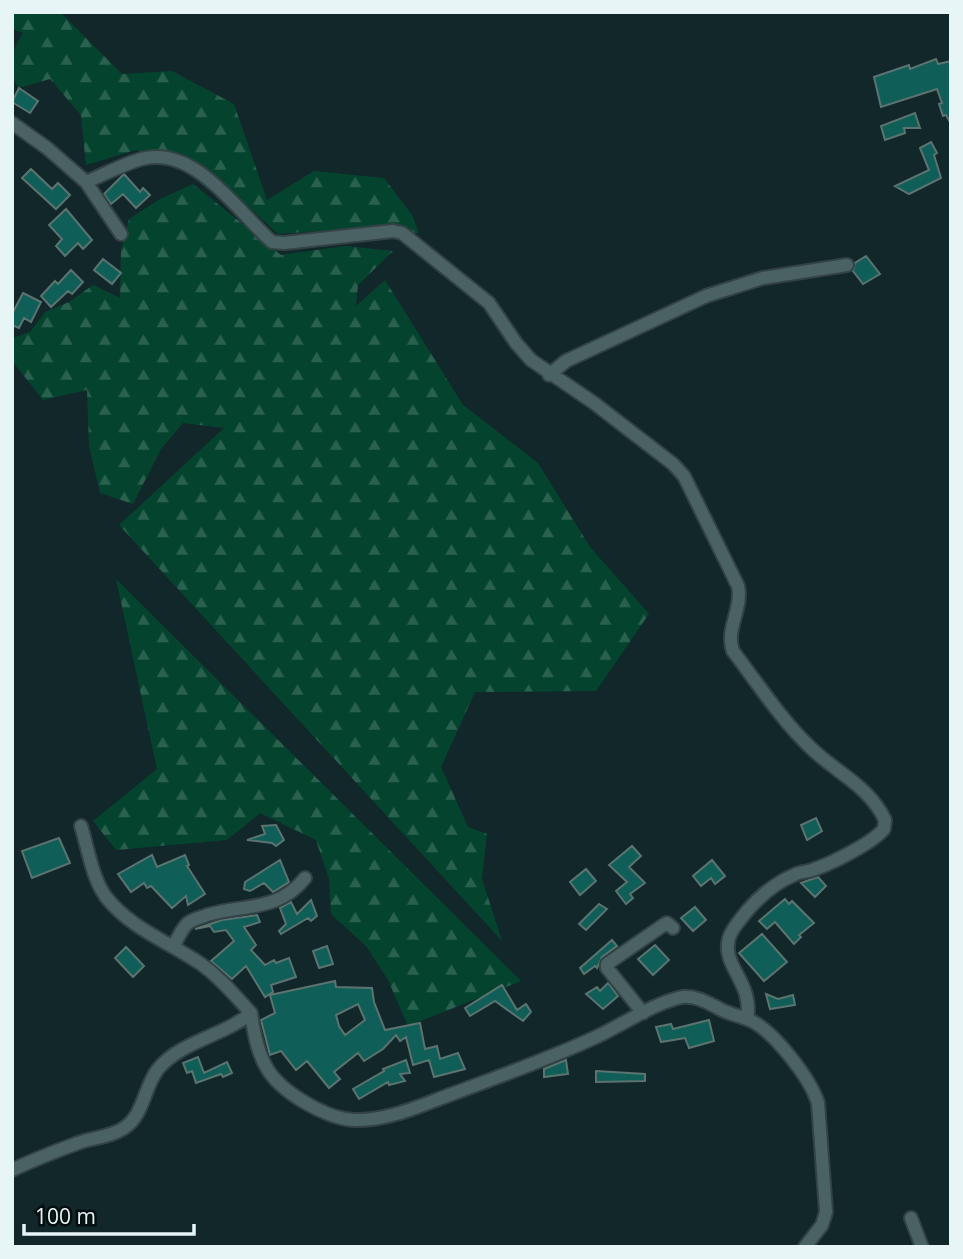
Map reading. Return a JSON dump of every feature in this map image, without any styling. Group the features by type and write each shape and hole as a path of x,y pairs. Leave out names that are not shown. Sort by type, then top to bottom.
{"street":[{"path":"12,123 47,148 86,182 121,234"},
{"path":"86,182 135,161 149,158 173,159 219,188 272,242 394,231 402,233 489,303 520,349 549,374 594,403 673,464 684,476 738,586 740,603 731,639 733,651 799,736 863,788 885,820 884,829 877,836 811,870 791,876 762,895 736,925 729,938 729,959 748,995 750,1005 747,1019"},
{"path":"549,374 566,361 699,299 763,278 847,265"},
{"path":"81,826 99,885 105,896 132,922 203,965 223,982 251,1013 261,1056 274,1081 302,1102 329,1115 355,1120 394,1114 514,1071 682,998 691,997 733,1016 747,1019 779,1044 814,1092 818,1102 826,1212 821,1226 805,1247"},
{"path":"173,947 184,929 195,919 221,911 277,901 293,892 305,878"},
{"path":"643,1013 607,968 607,964 665,924 673,928"},
{"path":"12,1170 81,1142 110,1136 125,1128 138,1113 147,1085 160,1067 179,1052 240,1022 251,1013"},
{"path":"911,1218 922,1247"}],"green space":[{"path":"12,12 60,12 122,74 172,71 234,104 267,200 314,171 384,178 412,215 419,233 345,229 278,234 211,172 136,150 86,165 81,115 50,79 19,88 15,81 12,60 15,47 23,33 12,29"},
{"path":"193,184 281,255 345,246 393,251 358,285 356,306 385,280 463,405 538,463 590,547 649,614 596,691 475,692 441,767 468,827 487,834 482,879 502,941 119,525 224,428 183,423 161,449 133,504 100,493 89,446 87,390 43,400 12,361 12,338 30,332 45,312 69,302 93,285 120,298 121,250 129,219 160,199"},
{"path":"116,579 521,981 408,1026 388,980 366,946 331,914 329,879 316,840 260,813 227,840 116,850 93,821 157,769"}],"building":[{"path":"936,59 938,64 951,61 951,124 946,115 943,116 937,89 881,107 874,77 909,65 910,69"},
{"path":"19,88 38,101 30,113 12,102"},
{"path":"915,113 920,128 904,128 905,133 885,140 881,126"},
{"path":"931,142 937,153 934,155 941,178 909,194 895,186 929,170 920,148"},
{"path":"31,169 52,189 58,183 70,195 56,209 22,178"},
{"path":"124,174 140,192 143,188 150,195 136,208 123,194 111,204 104,194"},
{"path":"66,209 92,240 83,249 78,243 65,256 56,246 62,239 49,225"},
{"path":"866,256 880,274 863,284 853,271 855,263"},
{"path":"103,259 121,273 112,284 94,270"},
{"path":"71,270 83,282 72,294 68,291 51,307 41,296 55,281 58,284"},
{"path":"23,293 41,302 31,322 24,318 19,328 12,325 12,314"},
{"path":"816,818 822,831 807,840 801,825"},
{"path":"276,825 284,840 276,846 272,843 247,840 265,834 262,826"},
{"path":"59,838 70,863 32,878 22,851"},
{"path":"632,846 641,856 629,867 645,883 630,894 633,898 626,904 616,891 627,882 609,865"},
{"path":"152,855 157,867 185,855 189,865 187,866 205,894 188,905 186,896 172,908 151,886 147,888 144,883 131,892 118,874"},
{"path":"280,860 289,882 273,892 264,883 250,891 244,889 245,882"},
{"path":"712,860 725,876 715,884 711,878 701,886 693,876"},
{"path":"586,869 596,881 580,895 570,882"},
{"path":"818,877 826,886 815,897 801,883"},
{"path":"785,899 789,904 792,901 814,923 799,935 801,937 794,944 775,922 767,929 759,921"},
{"path":"311,900 317,916 311,921 308,918 281,934 279,931 286,924 280,908 291,902 297,914"},
{"path":"599,904 607,909 586,930 579,924"},
{"path":"695,907 706,920 693,931 681,918"},
{"path":"257,915 260,922 244,927 256,945 251,950 265,965 274,960 276,963 289,958 296,977 271,985 273,992 265,997 246,966 232,979 211,961 234,941 226,930 214,932 210,926 195,929 222,920"},
{"path":"762,934 787,962 764,981 739,953"},
{"path":"612,940 617,946 602,957 597,968 595,966 584,974 580,968"},
{"path":"655,945 669,960 653,975 638,959"},
{"path":"327,946 333,964 319,968 313,951"},
{"path":"126,947 144,966 133,977 115,958"},
{"path":"335,981 336,987 372,988 374,1002 385,1030 420,1023 425,1049 437,1046 440,1059 458,1053 465,1069 434,1077 429,1060 413,1065 406,1037 400,1041 396,1035 383,1049 364,1061 358,1053 334,1072 340,1079 329,1088 307,1061 296,1070 281,1051 270,1055 261,1020 275,1013 270,995","holes":["358,1004 365,1020 345,1035 336,1015"]},
{"path":"608,983 618,996 603,1009 586,994 597,987 600,991"},
{"path":"502,985 517,1010 526,1004 531,1012 523,1021 495,1001 470,1016 465,1008"},
{"path":"766,994 778,999 793,995 795,1005 770,1009"},
{"path":"709,1020 714,1041 689,1048 685,1038 661,1042 656,1027 671,1024 673,1029"},
{"path":"198,1057 204,1073 227,1062 232,1073 196,1083 192,1071 187,1073 183,1063"},
{"path":"406,1060 410,1073 400,1074 405,1081 389,1085 388,1082 359,1099 353,1089 384,1071 383,1069"},
{"path":"566,1060 568,1074 544,1077 544,1069"},
{"path":"596,1071 645,1074 645,1081 596,1082"}]}
